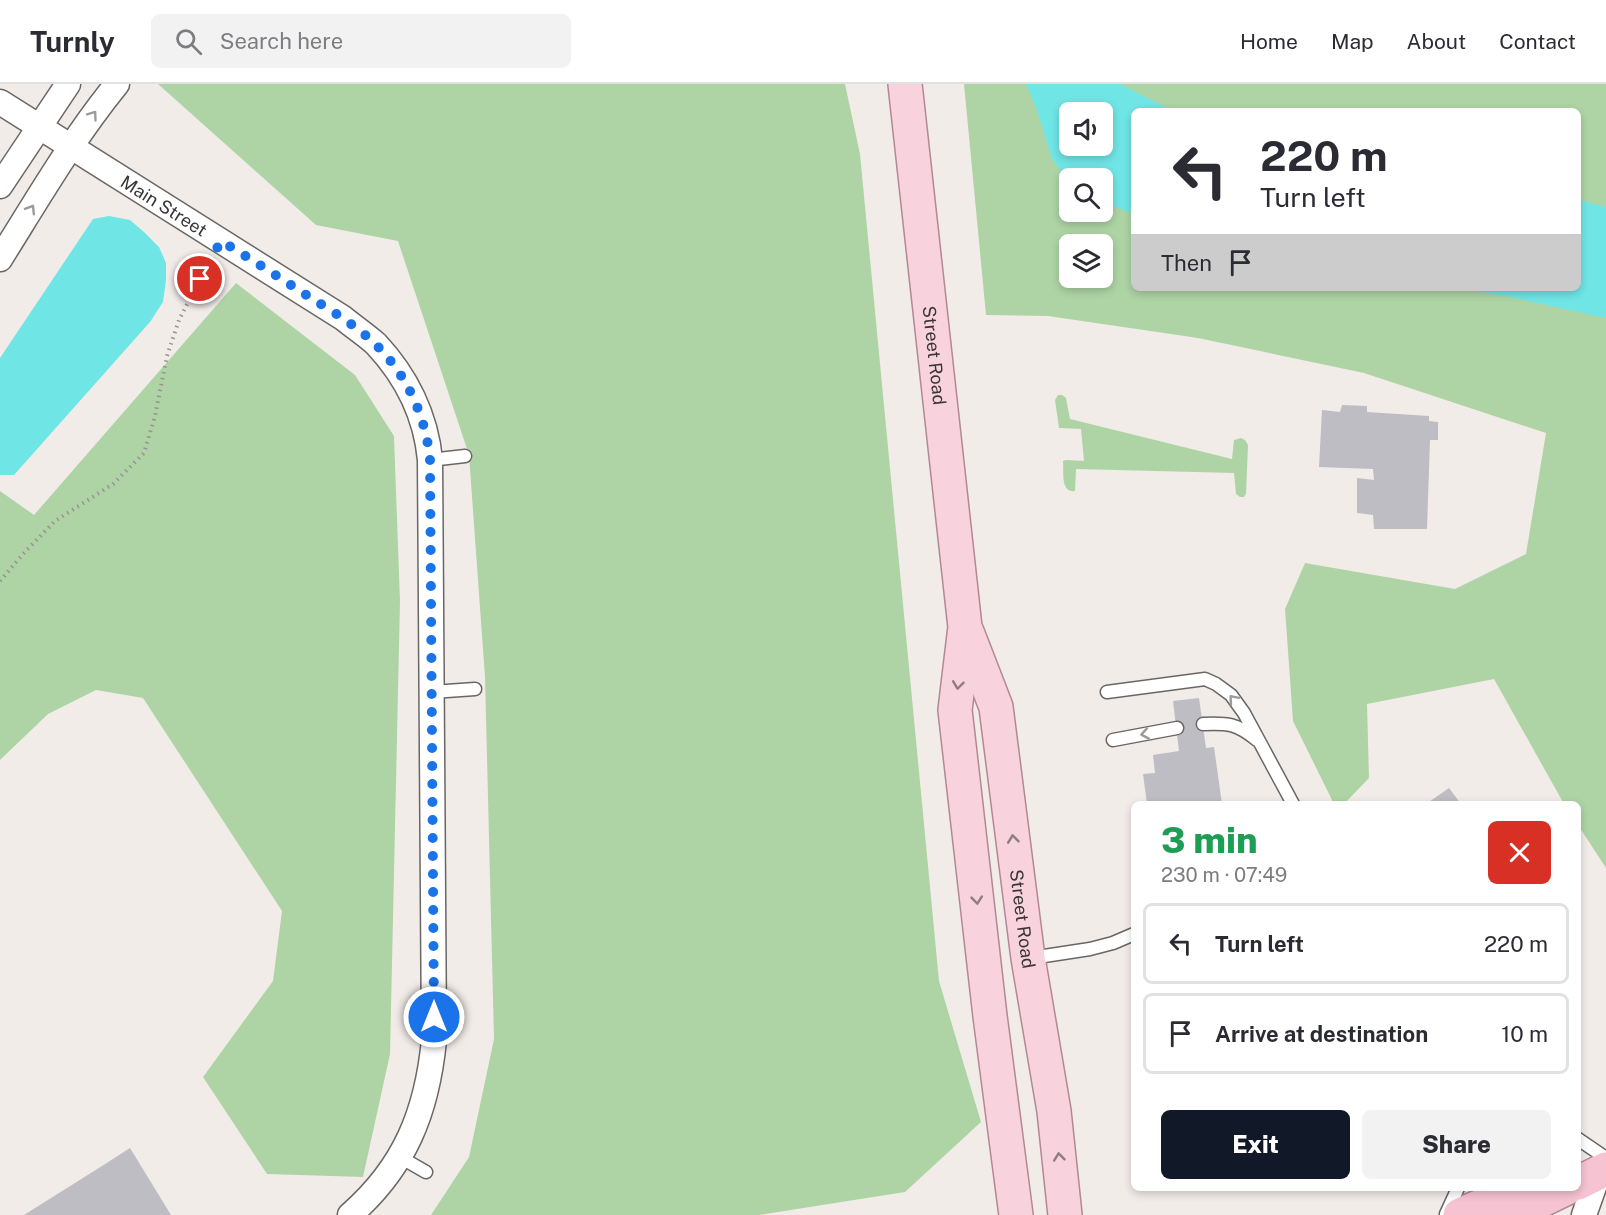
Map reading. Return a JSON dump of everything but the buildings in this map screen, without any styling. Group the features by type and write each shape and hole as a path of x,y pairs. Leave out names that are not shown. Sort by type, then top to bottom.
{"highway":[{"path":"1461,1215 1478,1207 1496,1203 1527,1212 1562,1191"}],"main road":[{"name":"Street Road","path":"905,84 965,627 955,710 990,1016 1016,1215"},
{"name":"Street Road","path":"965,627 996,707 1028,958 1054,1111 1065,1215"}],"street":[{"path":"0,186 68,84"},
{"path":"0,259 93,114 117,84"},
{"name":"Main Street","path":"0,102 343,318 374,343 396,368 412,394 423,420 430,460 434,1040 431,1070 424,1101 412,1133 400,1157 381,1183 350,1215"},
{"path":"1584,1215 1597,1171"}],"lane":[{"path":"430,460 465,456"},
{"path":"1107,692 1205,679 1216,684 1231,695 1244,713 1291,801"},
{"path":"432,692 475,689"},
{"path":"1203,724 1224,723 1237,726 1260,742"},
{"path":"1113,740 1177,728"},
{"path":"1028,958 1113,944 1131,935"},
{"path":"1581,1144 1597,1171"},
{"path":"400,1157 426,1172"},
{"path":"1445,1215 1457,1191"}],"path":[{"path":"0,581 55,521 113,484 144,453 155,416 167,356 180,320 221,241"}],"green space":[{"path":"158,84 845,84 860,154 939,981 981,1122 905,1192 759,1215 431,1215 469,1157 494,1039 485,677 469,455 398,241 316,225"},
{"path":"964,84 1606,84 1606,868 1581,830 1581,801 1562,801 1494,679 1367,704 1369,778 1347,801 1333,801 1293,721 1285,609 1305,563 1455,589 1526,554 1546,433 1364,373 1198,338 1048,316 986,315"},
{"path":"236,283 355,375 394,436 400,601 390,1054 363,1177 267,1174 203,1077 273,981 282,911 143,698 96,690 48,714 0,760 0,491 34,515"},
{"path":"1058,395 1066,398 1070,419 1232,459 1234,440 1241,438 1245,440 1248,445 1246,494 1240,497 1236,494 1234,473 1076,469 1075,491 1070,491 1064,481 1063,461 1084,461 1081,429 1059,428 1055,400"}],"water":[{"path":"1026,84 1120,84 1167,108 1131,108 1131,213 1113,206 1113,168 1059,168 1052,159 1037,110"},
{"path":"1581,199 1606,207 1606,318 1475,291 1581,291"},
{"path":"109,216 130,220 159,247 166,263 163,302 150,322 14,475 0,475 0,358 93,219"}],"route":[{"path":"200,279 221,241 250,259 343,318 374,343 396,368 412,394 423,420 430,460 434,1017"}]}
